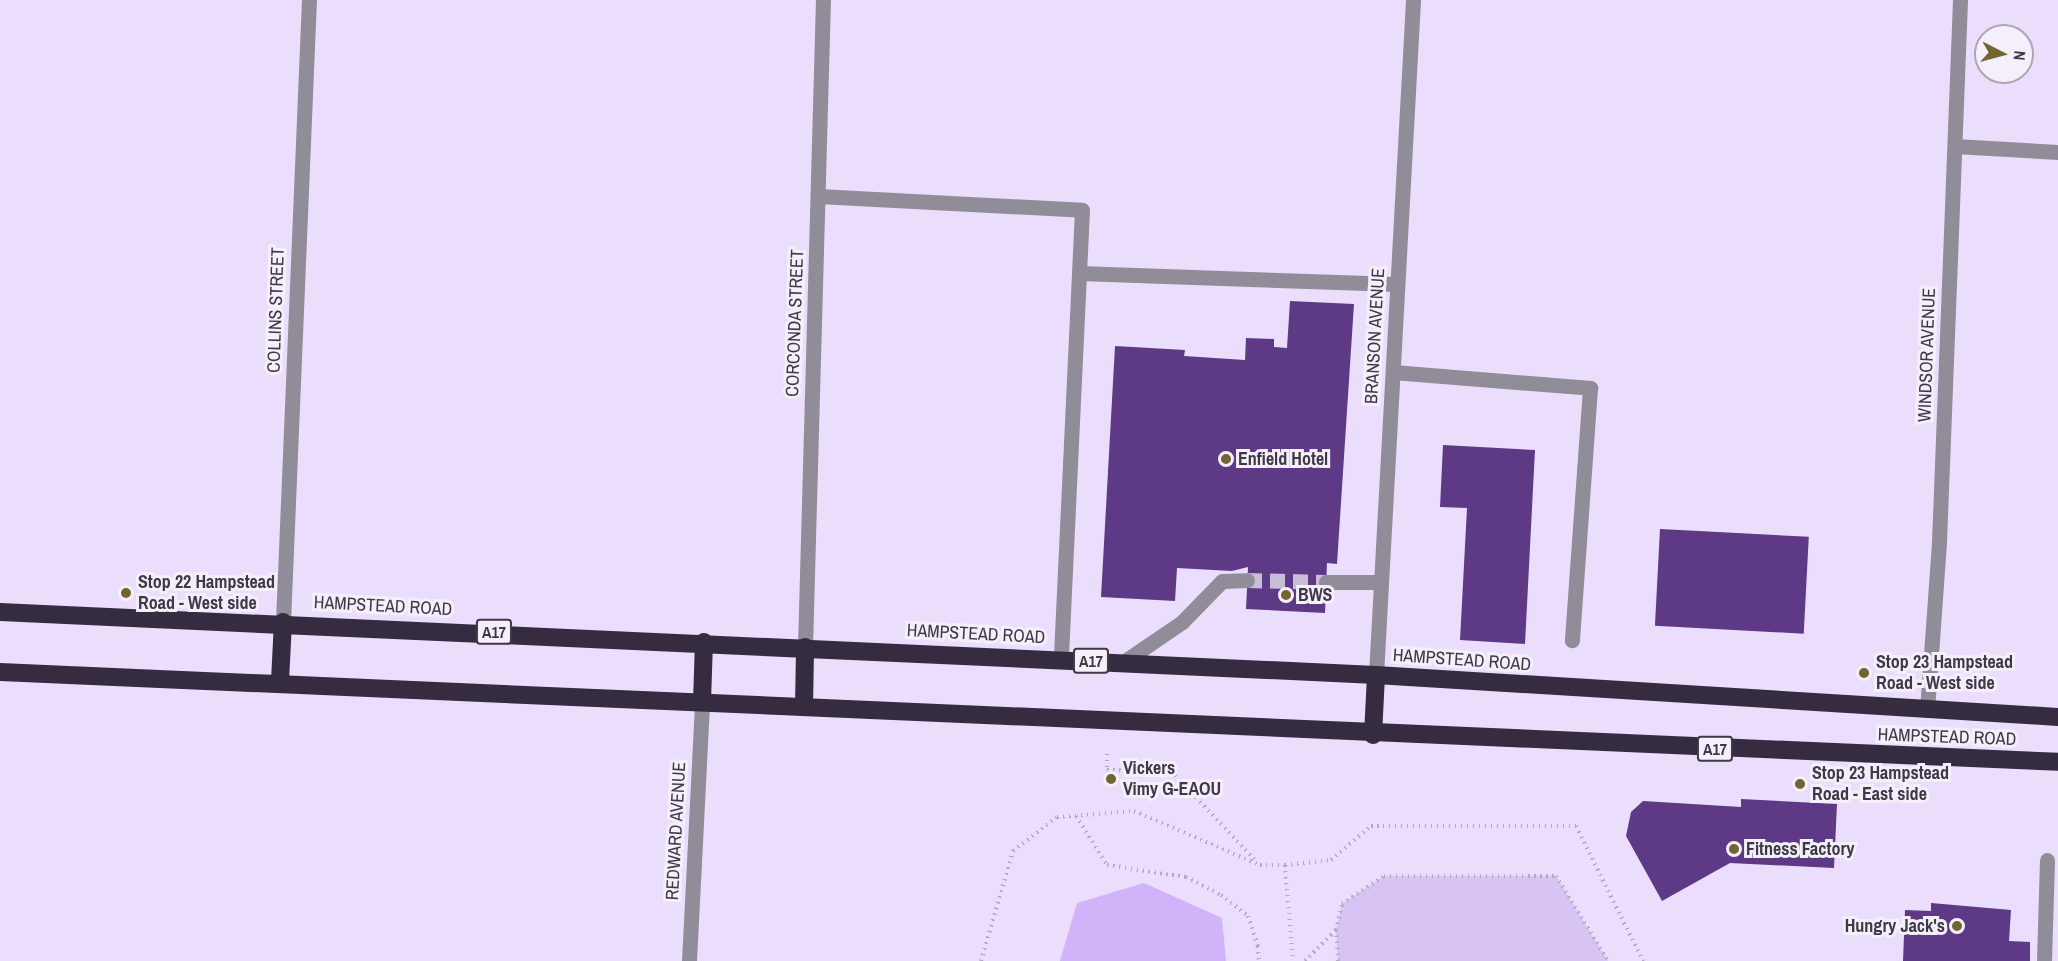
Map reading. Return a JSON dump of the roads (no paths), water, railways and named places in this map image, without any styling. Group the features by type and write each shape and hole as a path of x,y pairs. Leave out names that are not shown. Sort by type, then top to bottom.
{"highway":[{"name":"HAMPSTEAD ROAD","path":"0,612 283,622 1376,675 2058,717"},
{"path":"280,681 283,622"},
{"path":"702,702 704,642"},
{"path":"804,707 805,647"},
{"name":"HAMPSTEAD ROAD","path":"0,672 280,681 1373,735 2058,762"},
{"path":"1373,735 1376,675"}],"street":[{"name":"COLLINS STREET","path":"283,622 309,0"},
{"name":"CORCONDA STREET","path":"805,647 823,0"},
{"name":"BRANSON AVENUE","path":"1376,675 1413,0"},
{"name":"WINDSOR AVENUE","path":"1928,710 1939,542 1960,0"},
{"path":"1955,146 2058,152"},
{"path":"818,196 1082,210 1061,659"},
{"path":"1079,273 1397,284"},
{"path":"1393,372 1590,388 1572,640"},
{"path":"1122,663 1182,622 1222,580 1247,580"},
{"path":"1326,582 1381,582"},
{"name":"REDWARD AVENUE","path":"688,961 702,702"},
{"path":"2044,961 2047,860"}],"tunnel":[{"path":"1247,580 1326,582"}],"place":[{"name":"Enfield Hotel","path":"1226,459"},
{"name":"Stop 22 Hampstead Road - West side","path":"126,593"},
{"name":"BWS","path":"1286,595"},
{"name":"Stop 23 Hampstead Road - West side","path":"1864,673"},
{"name":"Vickers Vimy G-EAOU","path":"1111,779"},
{"name":"Stop 23 Hampstead Road - East side","path":"1800,784"},
{"name":"Fitness Factory","path":"1734,849"},
{"name":"Hungry Jack's","path":"1957,926"}]}
